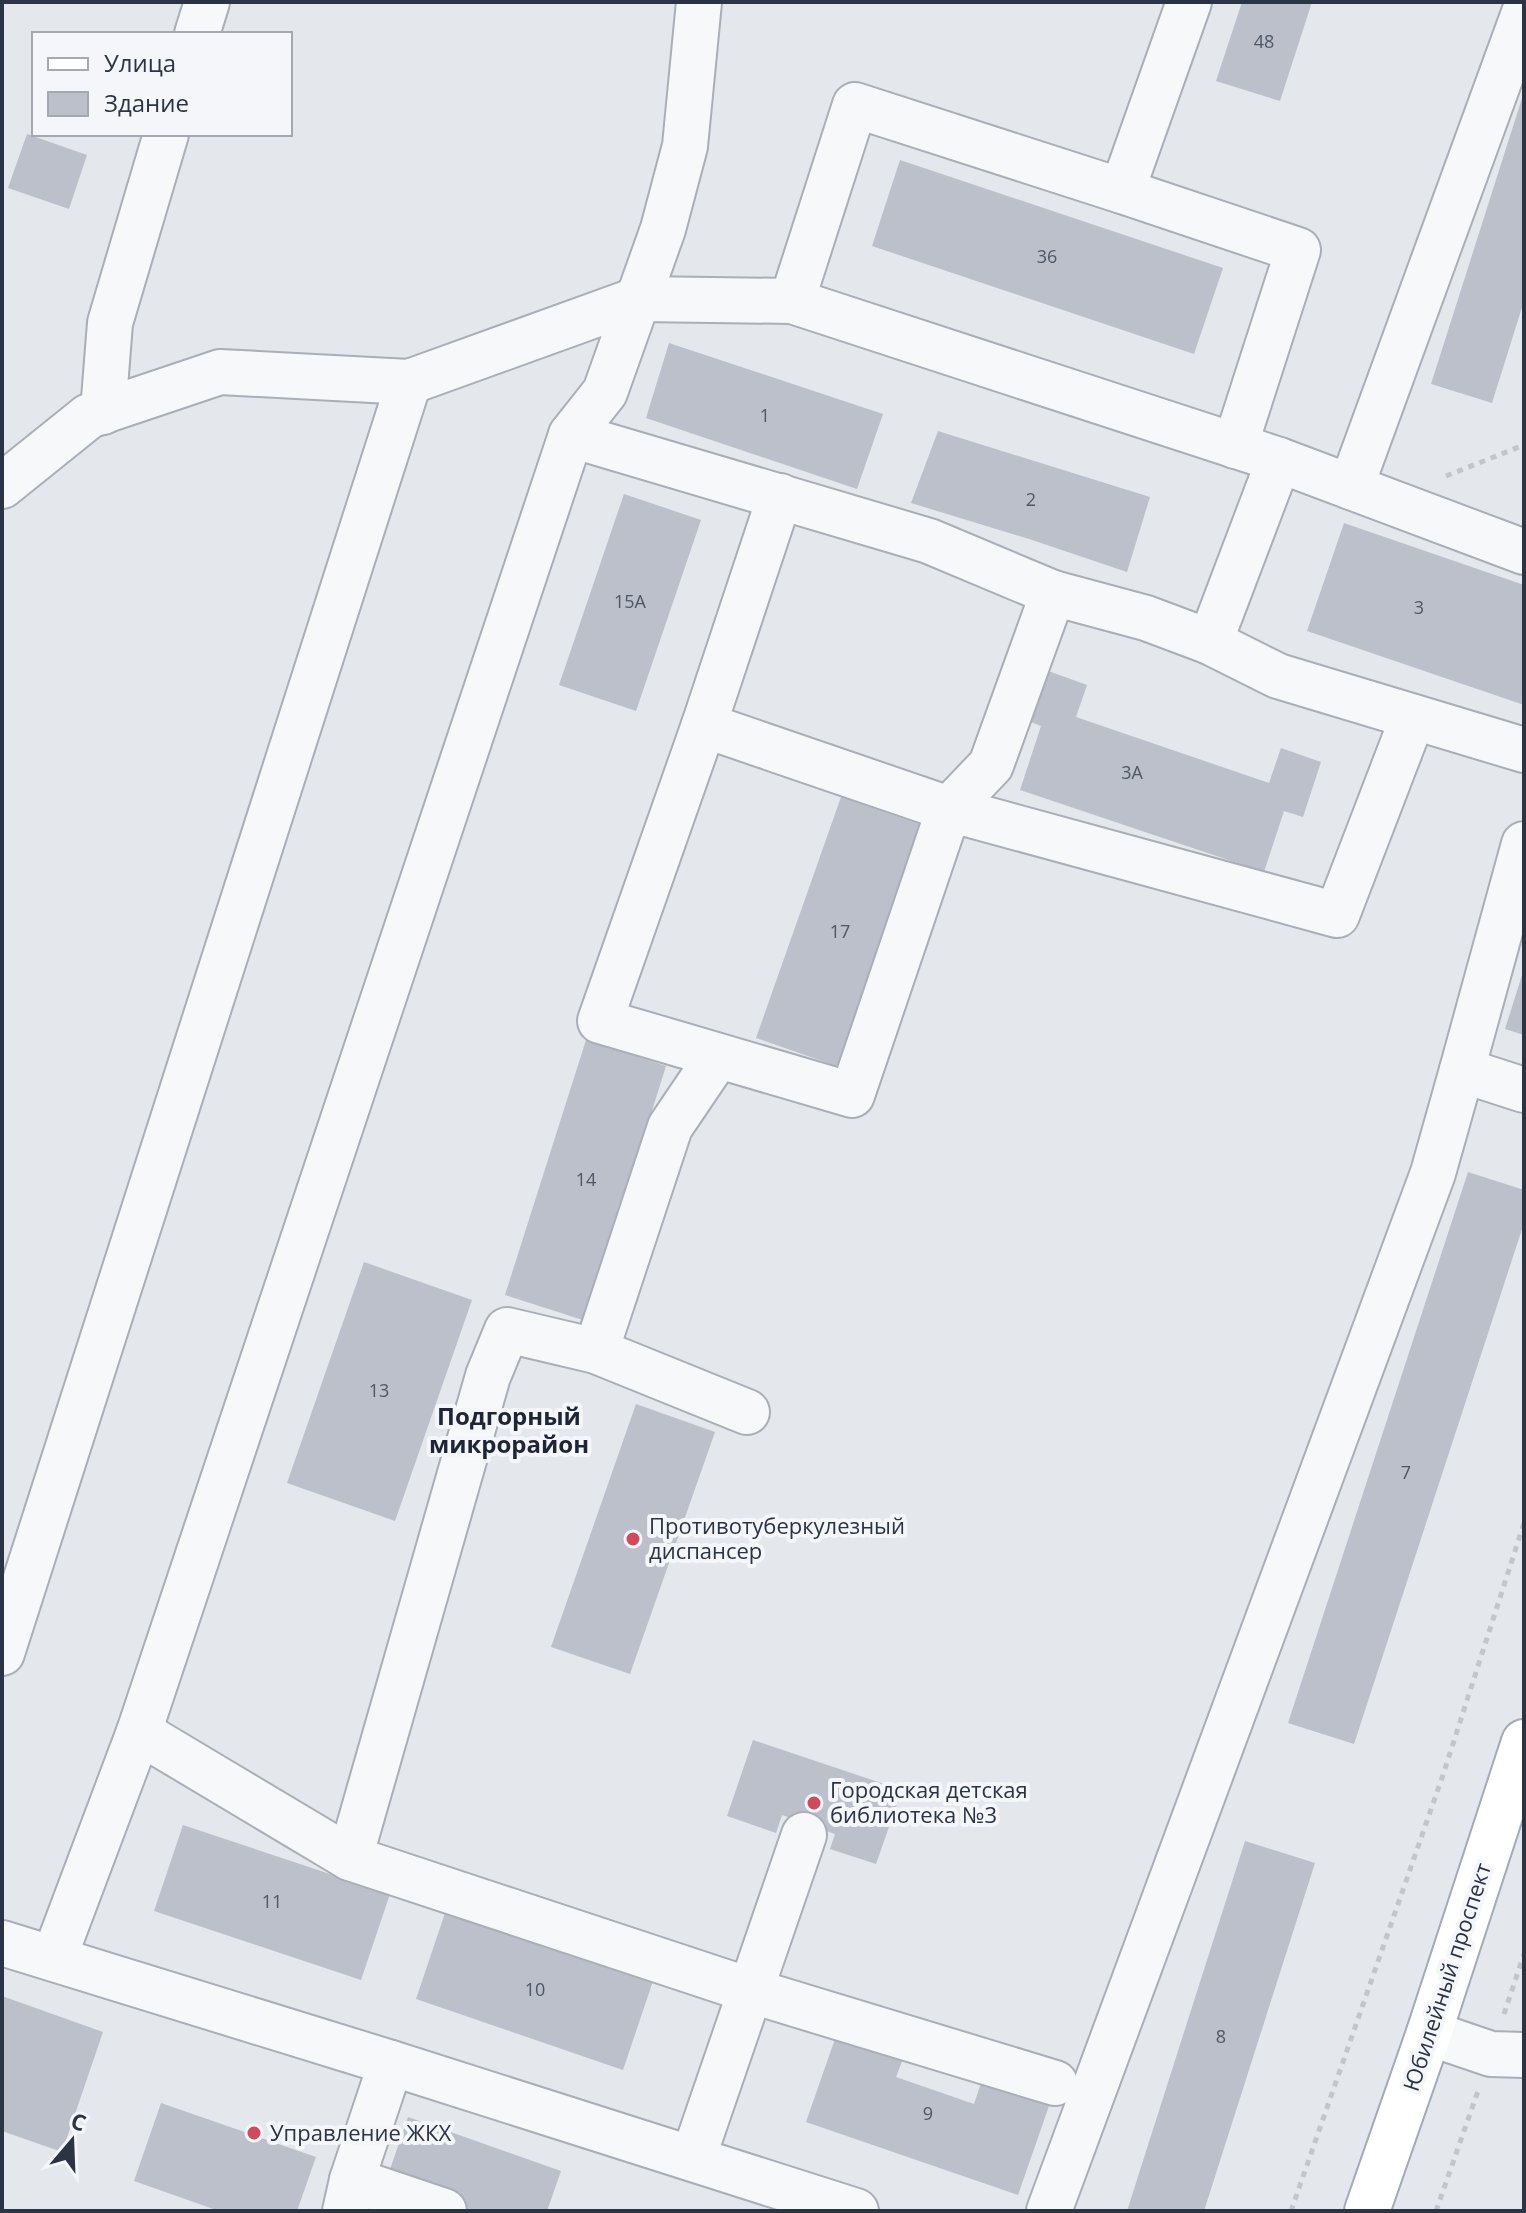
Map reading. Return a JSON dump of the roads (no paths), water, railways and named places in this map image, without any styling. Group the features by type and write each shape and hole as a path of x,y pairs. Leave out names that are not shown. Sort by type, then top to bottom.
{"main road":[{"name":"Юбилейный проспект","path":"1367,2211 1524,1742"}],"street":[{"path":"198,32 207,2"},
{"path":"54,1958 139,1732 571,435 605,392 663,229 685,146 699,2"},
{"path":"1122,191 1189,2"},
{"path":"1368,494 1524,13"},
{"path":"792,301 855,105 1122,191 1298,250 1235,446"},
{"path":"103,412 110,323 165,136"},
{"path":"2,486 89,416 220,372 409,382 639,299 792,301 1279,460 1524,552"},
{"path":"2,1653 409,382"},
{"path":"571,435 929,541 1053,593 1146,618 1210,642 1278,676 1524,750"},
{"path":"1210,642 1279,460"},
{"path":"780,496 600,1021 852,1095 949,809 991,765 1053,593"},
{"path":"704,725 949,809 1337,915 1413,717"},
{"path":"1049,2211 1433,1173 1524,844"},
{"path":"596,1351 670,1127 718,1056"},
{"path":"1462,1070 1524,1090"},
{"path":"350,1858 488,1376 507,1330 596,1351 747,1412"},
{"path":"139,1732 350,1858 752,1991 1055,2083"},
{"path":"693,2158 804,1835"},
{"path":"2,1943 693,2158 830,2208"},
{"path":"1429,2033 1491,2054 1524,2055"},
{"path":"391,2063 349,2195 444,2211"}],"place":[{"name":"Противотуберкулезный диспансер","path":"633,1539"},
{"name":"Городская детская библиотека №3","path":"814,1803"},
{"name":"Управление ЖКХ","path":"254,2133"}],"district":[{"name":"Подгорный микрорайон","path":"509,1431"}]}
